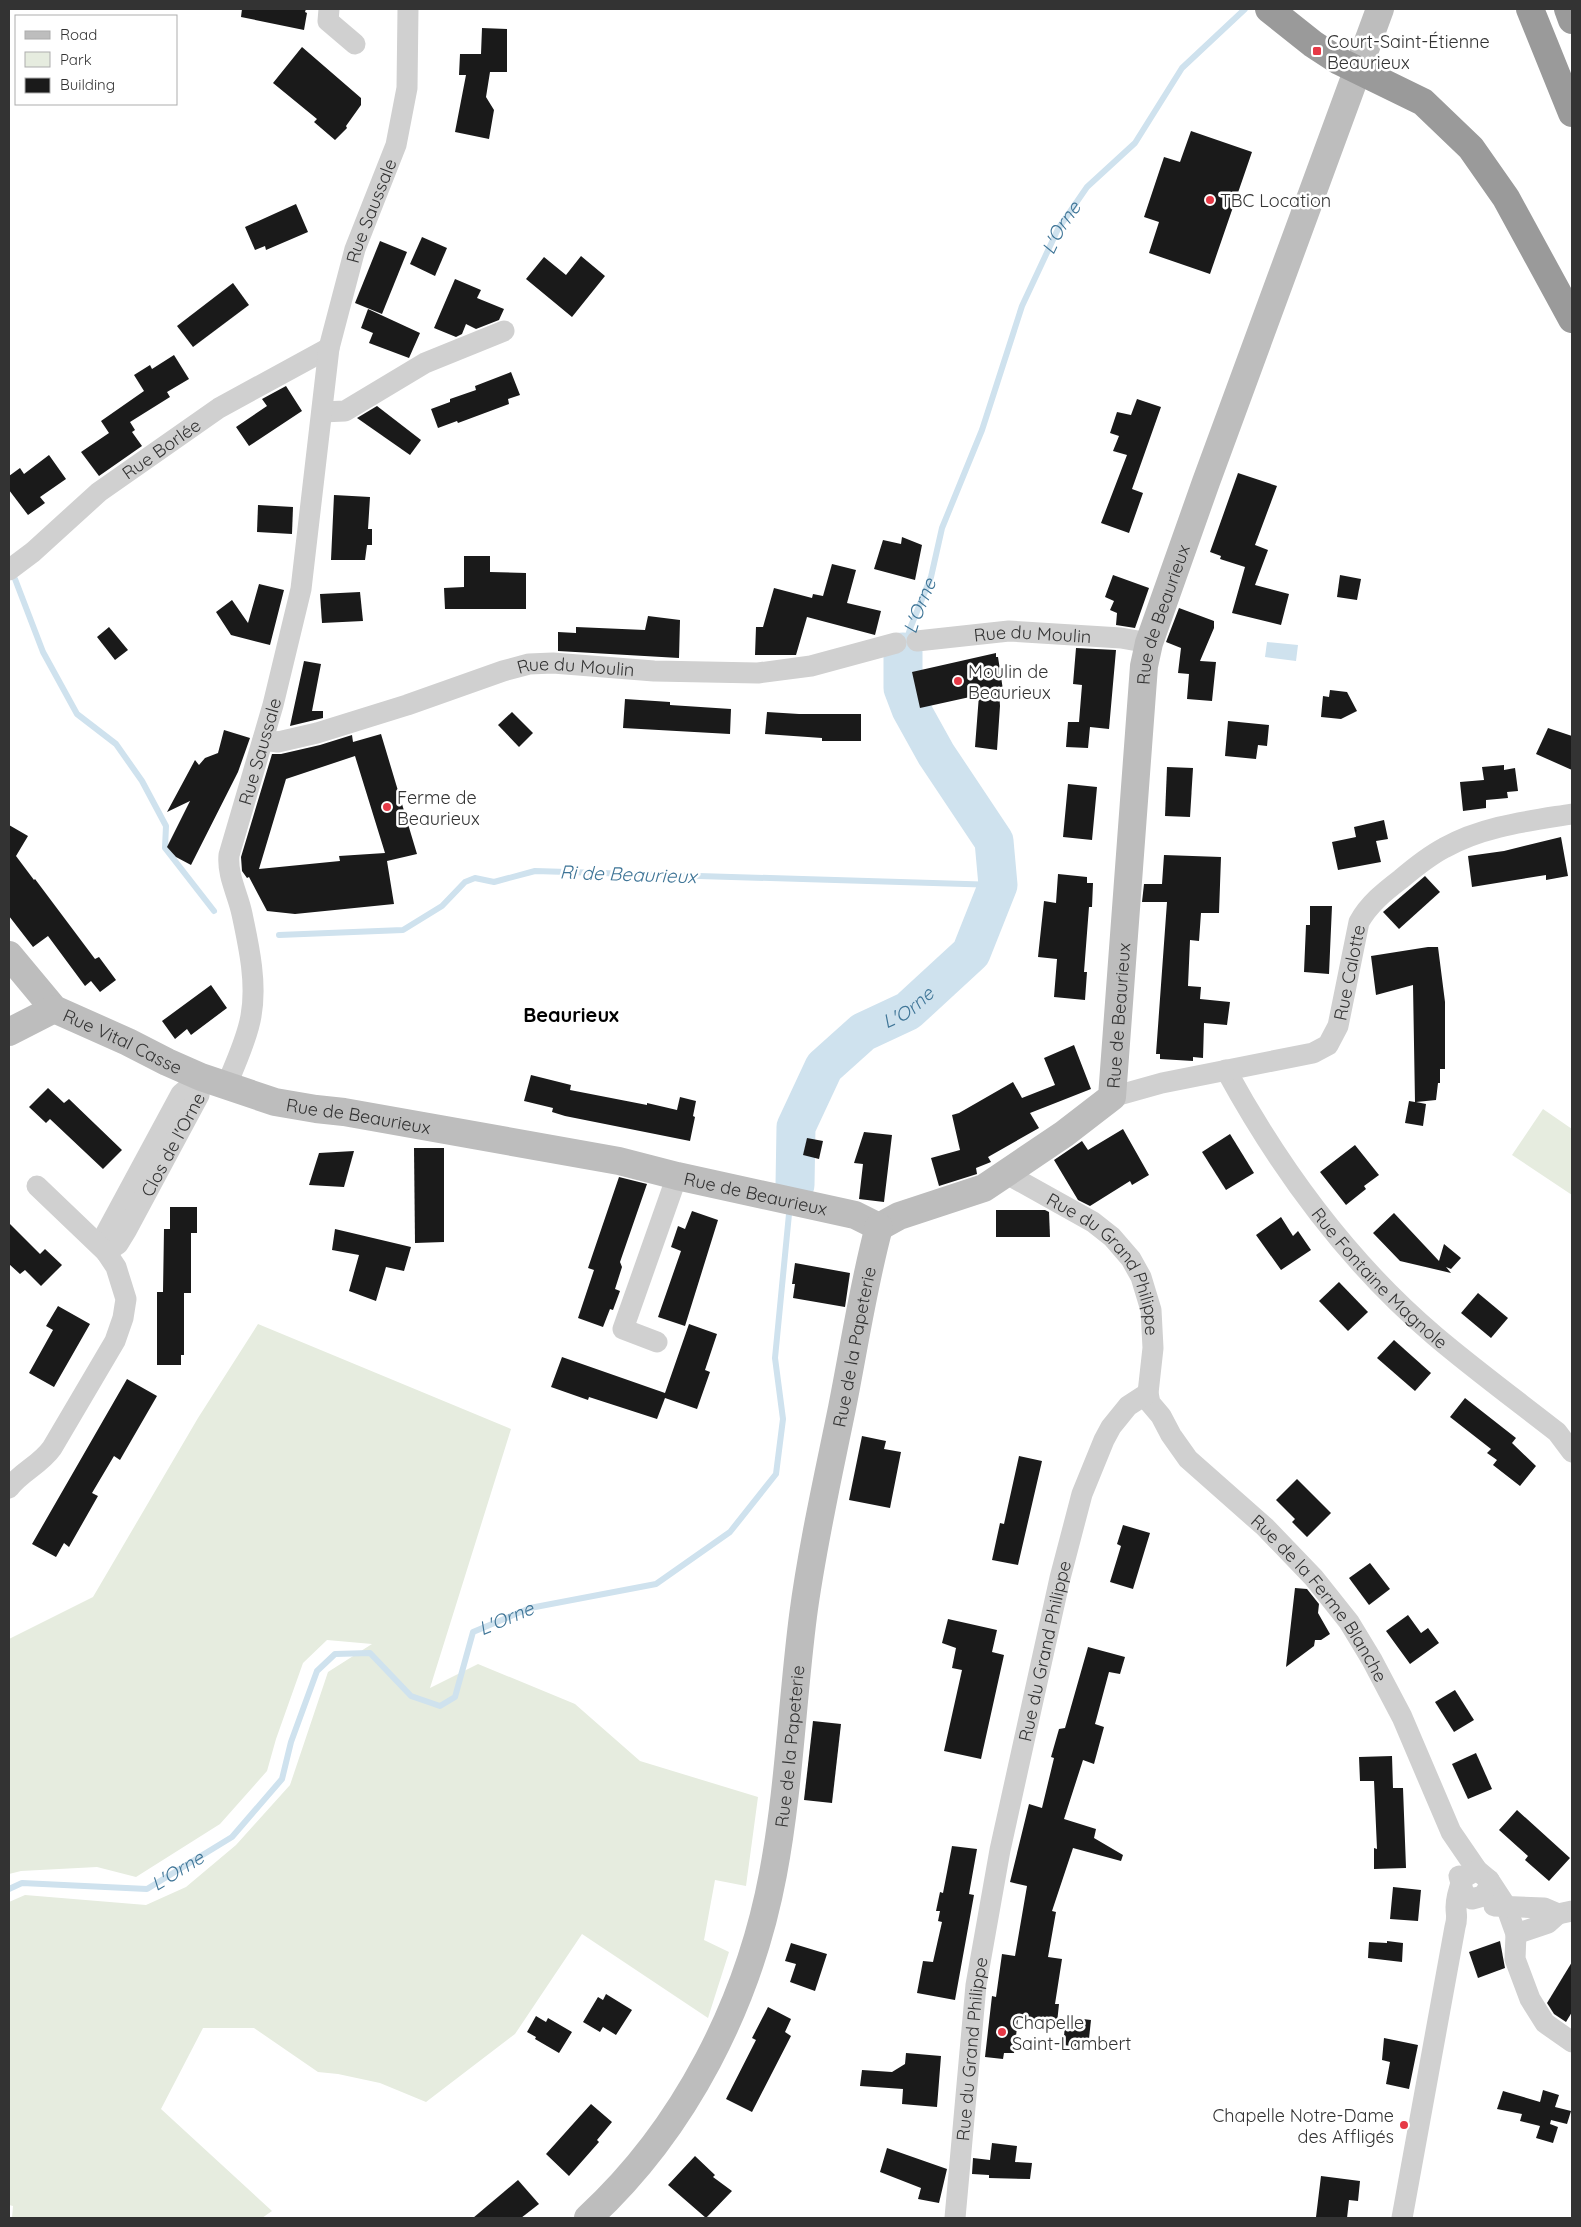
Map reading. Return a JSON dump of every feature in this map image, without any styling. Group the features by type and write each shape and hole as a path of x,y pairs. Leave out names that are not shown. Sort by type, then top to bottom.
{"highway":[{"path":"1269,9 1313,44 1339,61 1423,102 1471,148 1506,198 1572,319"},
{"path":"1530,9 1572,113"},
{"path":"1568,9 1572,20"}],"street":[{"path":"329,9 328,21 355,44"},
{"name":"Rue Saussale","path":"227,1085 247,1032 251,1016 253,989 248,942 228,861 263,740 301,589 329,348 355,249 396,145 407,88 408,9"},
{"name":"Rue de Beaurieux","path":"200,1077 275,1102 316,1110 344,1112 619,1161 855,1216 879,1227 900,1216 984,1188 1007,1174 1112,1097 1144,666 1149,643 1206,482 1380,9"},
{"path":"322,412 345,411 425,363 504,331"},
{"name":"Rue Borlée","path":"9,570 33,552 99,492 219,408 329,348"},
{"name":"Rue du Moulin","path":"917,641 1008,632 1121,638 1149,643"},
{"name":"Rue du Moulin","path":"263,740 278,742 317,733 529,664 552,663 654,670 765,673 811,666 896,643"},
{"name":"Rue Calotte","path":"1112,1097 1162,1083 1313,1053 1328,1044 1338,1026 1359,922 1367,907 1412,870 1444,848 1478,834 1510,824 1572,814"},
{"name":"Rue Vital Casse","path":"9,955 54,1009 200,1077"},
{"path":"9,1032 54,1009"},
{"name":"Rue Fontaine Magnole","path":"1226,1070 1273,1151 1311,1204 1367,1270 1435,1336 1557,1432 1572,1452"},
{"name":"Clos de l'Orne","path":"106,1252 106,1232 181,1094 200,1077"},
{"name":"Rue du Grand Philippe","path":"955,2218 976,1985 1000,1850 1060,1578 1082,1494 1104,1440 1124,1411 1148,1393 1154,1348 1151,1310 1141,1277 1131,1259 1112,1237 1094,1222 1007,1174"},
{"path":"657,1342 623,1329 677,1176"},
{"path":"11,1480 32,1469 48,1454 115,1341 123,1318 126,1299 116,1267 106,1252 37,1186"},
{"name":"Rue de la Papeterie","path":"588,2218 615,2191 643,2158 698,2078 725,2025 757,1941 769,1893 778,1840 803,1614 823,1500 879,1227"},
{"name":"Rue de la Ferme Blanche","path":"1148,1393 1150,1404 1162,1416 1171,1435 1188,1459 1265,1527 1314,1578 1349,1622 1382,1678 1402,1717 1451,1832 1471,1897 1456,1907 1458,1916 1454,1927 1402,2218"},
{"name":"Rue de la Ferme Blanche","path":"1451,1832 1506,1906 1516,1934"},
{"path":"1483,1875 1464,1878 1471,1897 1506,1906 1544,1908 1565,1913"},
{"path":"1565,1913 1548,1923 1516,1934 1515,1960 1530,2000 1546,2023 1572,2042"}],"green space":[{"path":"1543,1109 1572,1129 1572,1195 1512,1155"},
{"path":"258,1324 511,1429 430,1688 478,1664 575,1704 640,1761 758,1797 746,1886 715,1880 704,1940 729,1952 708,2018 582,1934 515,2034 426,2102 380,2083 338,2074 318,2072 254,2028 203,2028 161,2109 272,2211 262,2218 12,2218 13,2206 9,2205 9,1902 25,1895 146,1905 186,1887 236,1845 290,1785 328,1672 372,1644 327,1640 303,1663 276,1739 267,1771 220,1824 136,1877 97,1867 21,1871 9,1874 9,1639 93,1597 198,1418"}],"water":[{"path":"1267,642 1298,645 1296,661 1265,657"}],"building":[{"path":"242,9 306,9 304,30 241,17"},
{"path":"482,28 507,29 507,72 490,72 486,97 494,110 489,139 455,132 466,75 459,75 460,54 481,54"},
{"path":"302,47 361,98 361,105 346,126 347,128 335,140 314,122 317,119 273,83"},
{"path":"1191,131 1252,152 1210,274 1149,253 1159,222 1144,217 1164,157 1180,162"},
{"path":"296,204 308,232 266,250 265,246 255,250 245,227"},
{"path":"422,237 447,248 435,276 410,264"},
{"path":"380,241 407,252 382,314 355,303"},
{"path":"581,256 605,276 572,317 526,279 544,257 566,275"},
{"path":"455,279 481,290 477,298 504,309 499,320 476,329 466,324 462,334 456,337 434,328"},
{"path":"233,283 249,305 193,347 177,326"},
{"path":"368,309 420,333 409,358 369,343 373,333 361,328"},
{"path":"174,355 189,379 167,392 170,397 130,422 135,430 132,432 142,446 99,476 81,452 109,433 101,421 144,391 134,375 150,365 152,369"},
{"path":"511,372 520,395 508,399 509,404 458,423 457,421 438,428 431,409 450,402 450,399 476,390 475,386"},
{"path":"286,386 302,411 249,446 236,427 267,406 262,399"},
{"path":"1137,399 1161,407 1132,489 1143,493 1129,533 1101,523 1127,455 1113,451 1119,436 1110,433 1117,412 1131,415"},
{"path":"377,406 421,440 410,455 357,418"},
{"path":"49,455 66,479 40,497 45,503 28,515 9,490 9,476 20,468 24,474"},
{"path":"1238,473 1277,486 1255,545 1268,550 1255,585 1289,594 1281,625 1232,613 1245,567 1220,559 1221,556 1210,552"},
{"path":"334,495 370,497 368,529 372,529 372,545 367,545 365,560 331,560"},
{"path":"258,505 293,507 292,534 257,532"},
{"path":"902,537 922,545 915,580 874,569 883,540 901,544"},
{"path":"464,556 490,556 490,572 526,573 526,609 445,609 444,588 464,587"},
{"path":"832,564 856,570 847,603 881,611 875,635 807,617 796,655 755,655 756,627 763,627 774,588 812,598 813,594 823,596"},
{"path":"1113,575 1149,588 1135,628 1116,625 1117,613 1110,610 1114,601 1105,597"},
{"path":"1340,575 1361,579 1357,600 1337,597"},
{"path":"259,584 284,590 270,645 231,635 216,612 232,600 248,623"},
{"path":"360,592 363,621 322,623 320,594"},
{"path":"1179,608 1214,621 1214,628 1200,661 1216,662 1212,701 1187,699 1189,674 1178,673 1181,648 1166,642"},
{"path":"648,616 680,620 679,658 558,651 558,632 576,633 576,627 645,630"},
{"path":"109,627 128,650 115,660 97,637"},
{"path":"1076,648 1116,650 1109,729 1090,727 1088,748 1066,747 1068,722 1079,722 1082,685 1073,684"},
{"name":"Moulin de Beaurieux","path":"996,653 1003,690 999,690 1000,706 997,750 975,747 979,695 920,708 912,672"},
{"path":"304,661 321,664 312,711 323,711 323,718 290,726"},
{"path":"1330,690 1347,692 1357,711 1341,719 1321,717 1323,696 1329,697"},
{"path":"625,699 670,702 670,705 731,709 730,734 623,728"},
{"path":"512,712 533,733 519,747 498,725"},
{"path":"767,712 861,714 861,741 822,741 822,738 765,734"},
{"path":"1228,721 1269,725 1267,746 1258,745 1256,759 1225,756"},
{"path":"1548,728 1572,736 1572,770 1536,754"},
{"path":"224,730 250,738 238,772 191,865 176,857 167,847 190,801 167,812 195,760 199,765 205,758 218,753"},
{"name":"Ferme de Beaurieux","path":"381,734 417,854 387,861 394,904 295,914 267,911 249,877 247,878 242,871 241,857 272,754 281,754 320,745 352,735 353,742","holes":["355,756 385,853 339,856 340,861 259,869 286,779"]},
{"path":"1504,765 1504,770 1515,768 1518,791 1507,792 1508,798 1486,800 1486,808 1463,811 1460,782 1484,780 1482,767"},
{"path":"1167,767 1193,768 1190,817 1165,816"},
{"path":"1068,784 1097,787 1092,840 1063,837"},
{"path":"1384,820 1388,839 1376,841 1381,862 1338,870 1332,842 1356,837 1354,827"},
{"path":"9,825 28,836 16,856 95,959 99,957 116,980 100,992 91,981 85,986 48,936 33,947 9,916"},
{"path":"1561,837 1568,876 1546,880 1546,875 1472,887 1468,856 1504,851"},
{"path":"1164,855 1221,857 1219,913 1201,913 1199,941 1190,940 1188,986 1201,987 1200,999 1230,1002 1227,1025 1204,1023 1203,1058 1193,1057 1193,1061 1160,1059 1160,1054 1156,1054 1167,902 1142,902 1144,884 1162,884"},
{"path":"1058,874 1087,877 1087,883 1093,883 1092,907 1089,907 1084,972 1087,972 1085,1000 1054,997 1057,959 1038,957 1044,901 1056,903"},
{"path":"1425,876 1440,892 1399,929 1383,912"},
{"path":"1310,906 1332,906 1329,974 1304,972 1306,925 1310,925"},
{"path":"1438,947 1445,1002 1445,1069 1440,1069 1440,1083 1438,1083 1436,1100 1416,1102 1426,1104 1423,1126 1405,1123 1409,1101 1415,1102 1413,985 1376,995 1371,956"},
{"path":"211,985 227,1008 191,1035 187,1029 175,1039 162,1021"},
{"path":"1074,1045 1091,1089 1030,1113 1039,1128 988,1157 991,1162 976,1168 977,1174 939,1186 931,1158 960,1150 952,1115 959,1113 1013,1082 1022,1098 1055,1085 1044,1058"},
{"path":"531,1075 571,1085 570,1090 677,1110 680,1097 696,1101 690,1141 565,1116 552,1112 553,1108 524,1101"},
{"path":"48,1088 64,1103 69,1099 122,1150 103,1169 50,1119 46,1123 29,1107"},
{"path":"1123,1129 1149,1175 1132,1185 1130,1181 1090,1206 1078,1200 1054,1160 1082,1141 1088,1150"},
{"path":"864,1132 892,1135 884,1202 859,1199 863,1164 854,1163"},
{"path":"1230,1134 1254,1173 1226,1190 1202,1152"},
{"path":"807,1138 823,1141 819,1159 803,1155"},
{"path":"1355,1145 1379,1175 1364,1186 1366,1189 1346,1205 1320,1172"},
{"path":"414,1148 444,1148 444,1242 415,1243"},
{"path":"354,1151 344,1187 309,1185 319,1153"},
{"path":"619,1177 647,1184 620,1262 622,1267 615,1289 620,1291 613,1310 610,1309 603,1327 578,1318 594,1270 588,1268"},
{"path":"170,1207 197,1207 197,1233 191,1233 191,1293 184,1293 184,1355 181,1355 181,1365 157,1365 157,1292 163,1292 164,1229 170,1229"},
{"path":"996,1210 1045,1210 1049,1212 1050,1237 996,1237"},
{"path":"692,1211 718,1220 685,1326 658,1317 681,1251 671,1247 678,1226 685,1229"},
{"path":"1394,1213 1439,1261 1444,1244 1461,1258 1451,1269 1446,1267 1451,1273 1400,1261 1373,1233"},
{"path":"1281,1217 1293,1236 1298,1231 1311,1250 1281,1270 1256,1235"},
{"path":"9,1223 40,1254 45,1249 62,1265 41,1286 25,1270 20,1274 9,1264"},
{"path":"335,1229 411,1247 404,1271 386,1267 376,1301 349,1291 359,1255 332,1250"},
{"path":"795,1263 850,1273 845,1307 793,1298 795,1284 792,1284"},
{"path":"1339,1282 1368,1312 1348,1331 1319,1301"},
{"path":"1478,1293 1508,1318 1491,1338 1461,1313"},
{"path":"58,1306 90,1324 54,1387 29,1373 53,1330 46,1326"},
{"path":"689,1324 717,1334 705,1370 710,1372 697,1409 665,1398 657,1419 589,1397 588,1400 551,1387 562,1357 665,1393"},
{"path":"1394,1340 1431,1373 1415,1391 1377,1358"},
{"path":"127,1379 157,1396 120,1460 114,1456 92,1493 98,1496 69,1547 64,1543 56,1557 32,1544"},
{"path":"1465,1398 1516,1438 1512,1443 1536,1466 1520,1486 1493,1465 1497,1460 1487,1453 1491,1449 1450,1417"},
{"path":"862,1436 886,1441 884,1449 901,1452 890,1508 849,1500"},
{"path":"1019,1456 1042,1461 1018,1565 992,1560 1000,1523 1004,1524"},
{"path":"1297,1479 1331,1513 1307,1537 1292,1522 1295,1519 1276,1500"},
{"path":"1123,1525 1150,1533 1133,1589 1110,1582 1121,1546 1117,1544"},
{"path":"1370,1563 1390,1589 1369,1605 1349,1578"},
{"path":"1295,1588 1307,1589 1319,1604 1318,1613 1330,1634 1321,1640 1315,1640 1314,1646 1286,1667"},
{"path":"1408,1615 1421,1633 1428,1628 1439,1643 1410,1664 1386,1631"},
{"path":"948,1619 997,1630 992,1652 1004,1655 981,1759 944,1751 962,1670 952,1668 956,1648 942,1643"},
{"path":"1088,1647 1125,1657 1120,1674 1109,1672 1095,1724 1104,1727 1094,1764 1083,1760 1064,1819 1096,1829 1094,1838 1123,1855 1121,1861 1073,1848 1052,1911 1056,1912 1048,1957 1062,1959 1055,2004 1059,2004 1057,2023 1018,2019 1014,2053 1004,2053 1003,2059 985,2057 992,1996 996,1997 1002,1954 1015,1956 1027,1886 1010,1882 1029,1804 1042,1808 1054,1758 1051,1757 1059,1729 1065,1728"},
{"path":"1455,1690 1474,1720 1454,1732 1435,1702"},
{"path":"813,1721 841,1724 832,1803 804,1800"},
{"path":"1476,1753 1492,1789 1468,1799 1452,1764"},
{"path":"1392,1756 1393,1788 1403,1788 1406,1868 1374,1869 1374,1848 1377,1849 1374,1781 1360,1781 1359,1757"},
{"path":"1517,1810 1570,1858 1549,1881 1525,1860 1528,1856 1499,1830"},
{"path":"952,1846 977,1849 969,1894 974,1895 955,2000 917,1993 923,1961 933,1962 942,1922 938,1921 940,1911 936,1911 940,1892 943,1893"},
{"path":"1393,1887 1421,1890 1418,1921 1390,1919"},
{"path":"1387,1941 1403,1943 1402,1962 1368,1958 1369,1942 1387,1943"},
{"path":"1500,1941 1505,1968 1478,1978 1469,1952"},
{"path":"791,1943 827,1954 815,1991 790,1982 796,1964 785,1961"},
{"path":"1572,1962 1572,2012 1566,2022 1554,2014 1547,2003"},
{"path":"606,1994 632,2010 616,2035 603,2027 600,2032 583,2022 598,1997 603,2000"},
{"path":"768,2007 791,2019 785,2032 791,2036 752,2112 726,2099 756,2040 752,2038"},
{"path":"536,2016 546,2022 548,2018 572,2032 559,2053 527,2032"},
{"path":"1066,2017 1091,2020 1088,2048 1063,2045"},
{"path":"1384,2038 1418,2045 1409,2089 1386,2084 1390,2062 1382,2060"},
{"path":"906,2053 941,2056 937,2107 902,2104 903,2089 860,2086 862,2070 892,2072 905,2064"},
{"path":"1543,2090 1559,2095 1555,2107 1571,2111 1567,2124 1551,2120 1550,2124 1558,2127 1553,2143 1536,2138 1540,2126 1520,2121 1522,2114 1497,2109 1503,2091 1540,2102"},
{"path":"591,2104 612,2122 597,2140 599,2142 569,2176 546,2154"},
{"path":"992,2143 1017,2146 1015,2162 1032,2163 1030,2179 989,2178 989,2175 972,2174 973,2158 990,2160"},
{"path":"887,2148 947,2169 939,2203 918,2199 921,2188 880,2172"},
{"path":"695,2156 715,2175 713,2177 732,2191 706,2218 668,2185"},
{"path":"1321,2176 1360,2181 1358,2201 1349,2200 1347,2218 1316,2217"},
{"path":"518,2180 539,2204 521,2218 473,2218"}],"waterway":[{"name":"L'Orne","path":"903,652 911,626 931,577 942,528 982,430 1022,306 1058,229 1087,187 1135,143 1182,68 1245,9"},
{"name":"Ri de Beaurieux","path":"15,579 43,652 77,714 116,744 142,781 166,826 165,848 214,911"},
{"name":"L'Orne","path":"795,1185 796,1127 824,1067 863,1032 908,1011 971,953 998,885 994,841 936,754 911,709 903,688 903,652"},
{"name":"Ri de Beaurieux","path":"279,935 403,930 442,906 465,882 475,878 494,882 535,871 998,885"},
{"name":"L'Orne","path":"9,1889 22,1883 147,1889 232,1837 282,1779 291,1742 317,1671 335,1654 370,1653 411,1696 440,1706 455,1697 473,1632 530,1608 656,1584 730,1532 776,1474 783,1419 775,1358 789,1214"}],"place":[{"name":"Court-Saint-Étienne Beaurieux","path":"1317,51"},
{"name":"TBC Location","path":"1210,200"},
{"name":"Moulin de Beaurieux","path":"958,681"},
{"name":"Ferme de Beaurieux","path":"387,807"},
{"name":"Chapelle Saint-Lambert","path":"1002,2032"},
{"name":"Chapelle Notre-Dame des Affligés","path":"1404,2125"}],"district":[{"name":"Beaurieux","path":"571,1014"}]}
